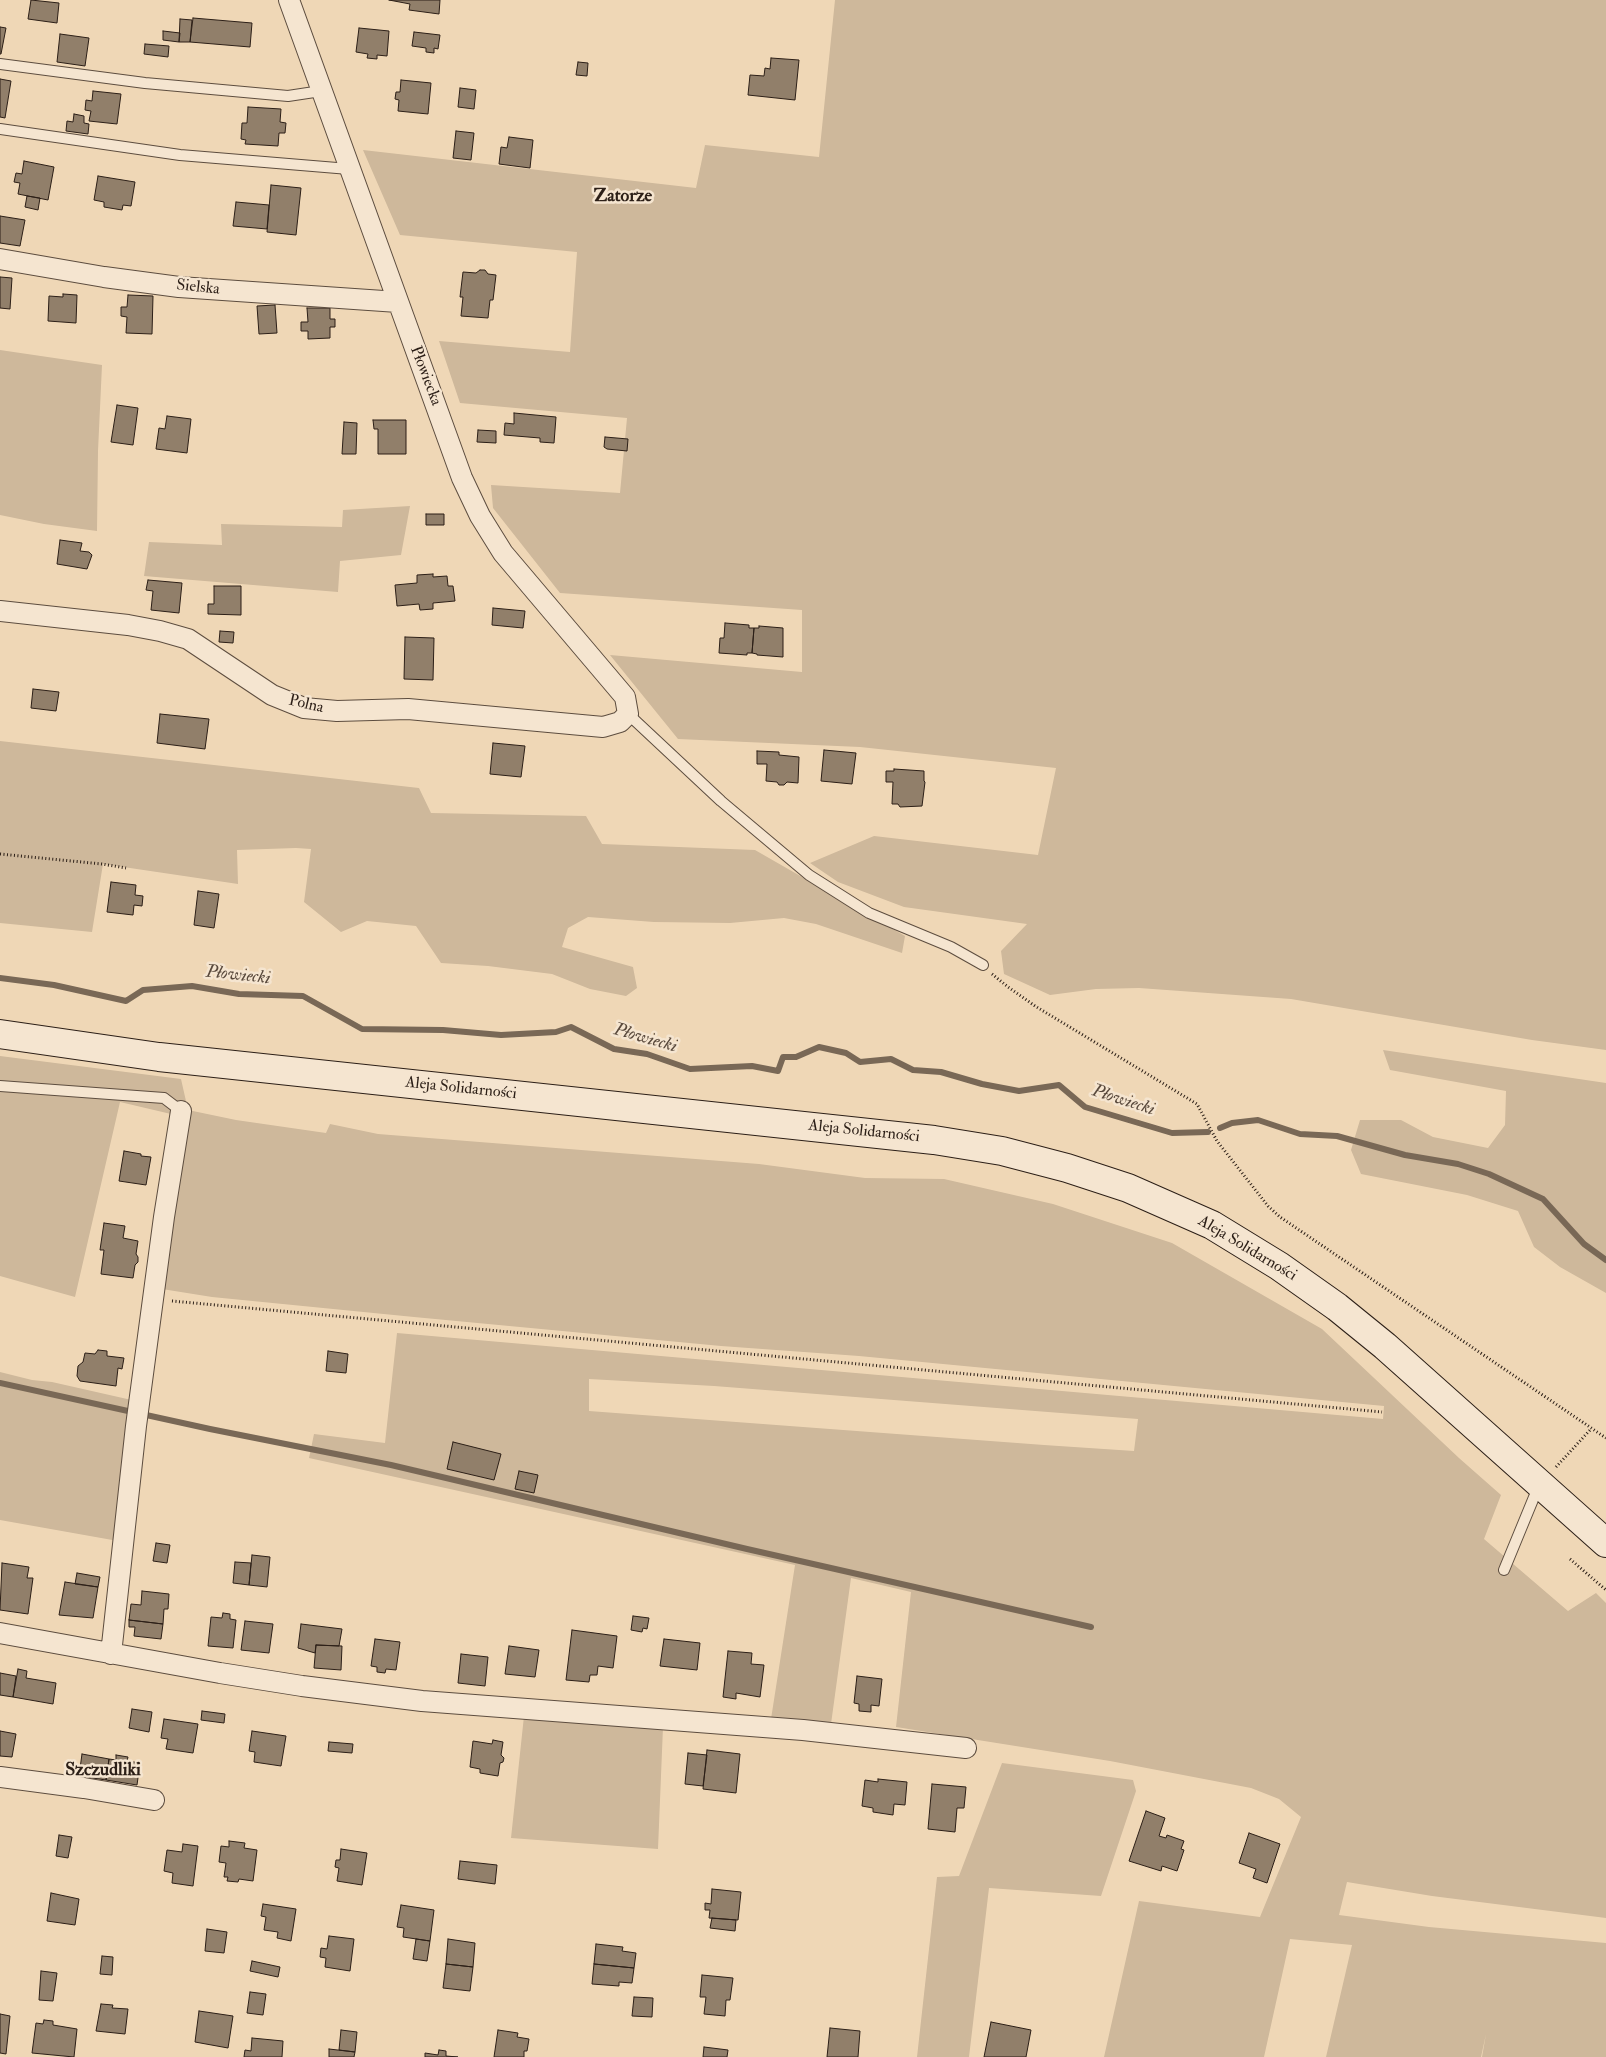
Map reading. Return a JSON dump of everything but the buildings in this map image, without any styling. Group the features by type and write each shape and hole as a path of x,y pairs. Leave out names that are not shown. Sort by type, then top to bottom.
{"main road":[{"name":"Aleja Solidarności","path":"0,1034 159,1057 934,1140 1002,1151 1067,1168 1128,1188 1212,1225 1279,1266 1337,1307 1385,1346 1606,1543"}],"street":[{"name":"Płowiecka","path":"289,0 462,478 480,516 504,553 625,698 628,714"},
{"name":"Sielska","path":"0,259 179,287 398,302"},
{"name":"Polna","path":"0,611 128,625 188,639 272,695 304,708 337,711 408,709 603,727 620,722 628,714"},
{"path":"111,1654 136,1426 164,1217 181,1111"},
{"path":"0,1633 302,1686 422,1701 803,1730 966,1748"},
{"path":"0,1777 84,1788 154,1800"}],"lane":[{"path":"0,64 145,83 288,96 321,90"},
{"path":"0,129 180,155 349,169"},
{"path":"628,714 721,801 810,875 869,913 951,947 983,965"},
{"path":"0,1086 164,1098 181,1111"},
{"path":"1504,1570 1540,1484"}],"path":[{"path":"0,854 126,868"},
{"path":"983,965 1008,988 1035,1006 1197,1104 1217,1141 1268,1206 1280,1217 1606,1438"},
{"path":"154,1299 1382,1412"},
{"path":"1540,1484 1591,1429"},
{"path":"1570,1559 1606,1590"}],"shaded area":[{"path":"835,0 1606,0 1606,1050 1532,1040 1291,999 1139,988 1096,989 1050,995 1004,974 1001,951 1027,924 904,907 838,882 810,863 874,836 1038,855 1056,768 860,747 678,739 610,655 802,672 802,610 560,593 493,508 491,485 620,493 627,418 460,403 439,341 570,352 577,252 400,235 363,150 696,188 705,145 819,157"},
{"path":"0,350 102,365 97,531 44,524 0,515"},
{"path":"410,506 401,555 340,561 338,592 144,576 149,542 222,545 221,524 342,527 343,510"},
{"path":"0,741 419,788 431,813 586,816 602,844 755,850 905,936 902,953 816,924 784,918 730,923 654,922 588,917 568,928 562,947 633,967 637,988 626,996 590,989 552,974 488,966 441,963 416,926 367,921 341,932 304,902 311,849 296,848 237,850 238,884 103,864 92,932 0,923"},
{"path":"1383,1050 1606,1083 1606,1293 1560,1267 1534,1247 1518,1211 1467,1195 1361,1174 1351,1150 1360,1120 1401,1120 1433,1137 1488,1148 1505,1125 1506,1091 1390,1070"},
{"path":"0,1056 181,1079 188,1110 236,1120 326,1133 330,1124 378,1134 759,1164 865,1178 944,1179 1053,1204 1172,1243 1322,1329 1501,1495 1484,1539 1568,1611 1596,1593 1606,1603 1606,1918 1432,1896 1347,1882 1339,1915 1429,1927 1606,1943 1606,2057 1482,2057 1486,2034 1481,2057 1326,2057 1352,1945 1290,1939 1264,2057 1104,2057 1139,1901 1260,1917 1301,1817 1279,1799 1251,1788 1110,1761 896,1727 911,1592 851,1578 831,1724 816,1721 771,1719 795,1565 309,1458 314,1434 385,1443 397,1333 1383,1419 1384,1406 859,1356 721,1346 414,1317 212,1297 162,1289 171,1114 120,1102 75,1297 0,1276","holes":["589,1379 714,1386 1138,1419 1134,1451 589,1411"]},
{"path":"0,1372 136,1401 118,1541 0,1520"},
{"path":"524,1716 663,1727 658,1849 511,1838"},
{"path":"1002,1763 1133,1780 1136,1791 1101,1896 989,1888 969,2057 917,2057 937,1877 959,1876"}],"waterway":[{"name":"Płowiecki","path":"0,978 54,985 126,1001 143,990 192,986 239,994 303,996 362,1029 443,1030 501,1035 556,1032 571,1027 614,1049 647,1054 690,1069 752,1066 778,1071 783,1057 796,1057 819,1047 846,1053 860,1062 891,1059 913,1070 941,1072 982,1084 1019,1091 1059,1085 1085,1107 1172,1133 1208,1132"},
{"name":"Płowiecki","path":"1220,1128 1232,1123 1258,1120 1300,1134 1337,1136 1405,1155 1458,1164 1489,1174 1543,1199 1584,1244 1606,1260"},
{"path":"0,1383 210,1429 391,1465 747,1549 1091,1627"}],"district":[{"name":"Zatorze","path":"623,197"},
{"name":"Szczudliki","path":"103,1771"}]}
